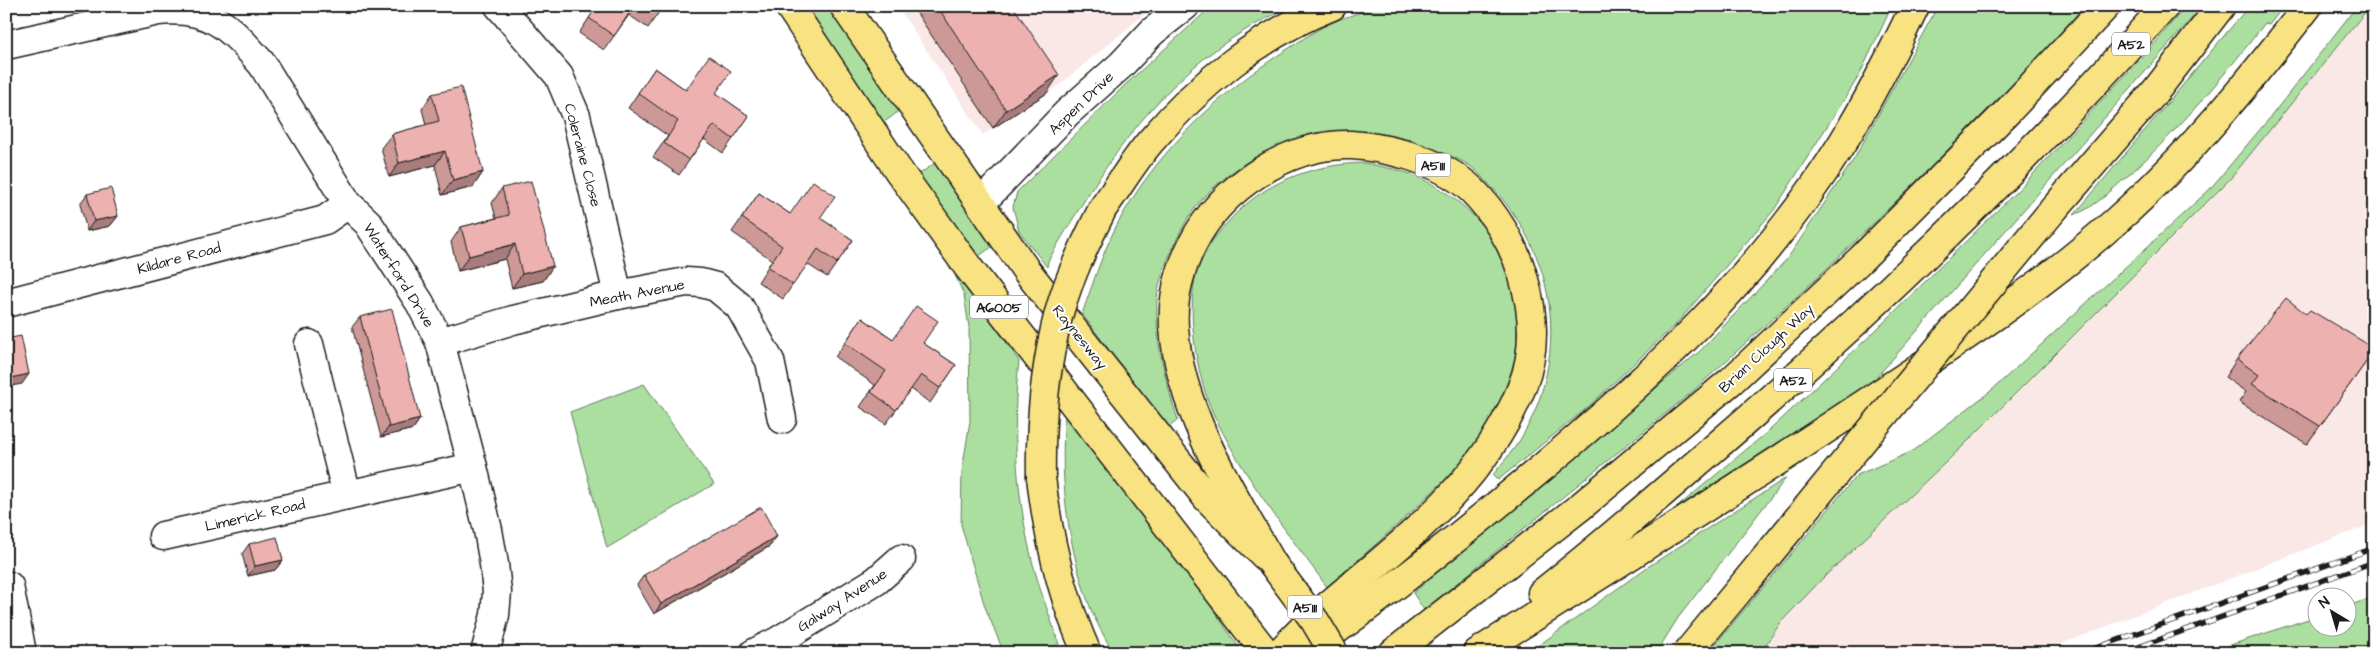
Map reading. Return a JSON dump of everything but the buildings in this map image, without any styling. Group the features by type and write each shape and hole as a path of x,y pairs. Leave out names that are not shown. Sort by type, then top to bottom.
{"main road":[{"name":"A6005","path":"789,6 898,170 968,267 1266,653"},
{"name":"Raynesway","path":"844,6 1026,270 1207,498 1236,530 1272,563 1315,621 1334,653"},
{"path":"1087,653 1058,573 1046,522 1041,477 1040,436 1047,369 1055,327 1080,256 1103,208 1149,143 1200,90 1253,48 1296,23 1332,6"},
{"path":"1304,653 1424,565 1528,480 1602,418 1701,324 1778,234 1843,143 1875,87 1916,6"},
{"name":"Brian Clough Way","path":"1393,653 1580,507 1730,381 1862,259 2009,110 2106,6"},
{"name":"A52","path":"1465,653 1592,554 1830,346 1949,233 2097,82 2164,6"},
{"path":"1687,653 2053,210 2154,94 2222,6"},
{"path":"1477,653 1836,423 1992,320 2061,268 2118,219 2222,114 2308,6"},
{"name":"A5111","path":"1272,563 1234,498 1192,404 1182,370 1174,330 1174,313 1181,270 1201,226 1218,206 1262,170 1287,158 1318,149 1350,145 1383,149 1424,160 1451,174 1472,190 1509,240 1520,263 1531,310 1532,336 1529,362 1522,386 1503,426 1484,455 1450,498 1410,538 1321,611 1279,653"}],"street":[{"name":"Coleraine Close","path":"499,6 559,76 576,116 618,295"},
{"name":"Aspen Drive","path":"980,204 1067,113 1121,64 1152,32 1185,6"},
{"path":"6,45 158,11 197,9"},
{"name":"Waterford Drive","path":"197,9 234,34 262,64 348,204 372,230 420,303 440,342 488,530 497,592 493,630 485,653"},
{"name":"Kildare Road","path":"6,303 325,220 348,204"},
{"name":"Meath Avenue","path":"440,342 513,320 618,295 686,282 716,287 739,306 770,361 782,420"},
{"path":"309,344 348,495"},
{"name":"Limerick Road","path":"163,536 472,467"},
{"name":"Galway Avenue","path":"754,653 876,581 901,558"},
{"path":"6,586 9,586 22,653"}],"shaded area":[{"path":"897,6 1154,6 1057,87 983,135"},
{"path":"2359,6 2374,6 2374,523 2038,653 1743,653 1851,498 1992,390 2231,178"}],"green space":[{"path":"804,6 830,6 899,111 882,124"},
{"path":"1212,6 1291,6 1241,33 1204,58 1151,109 1106,168 1086,198 1048,261 1047,267 1019,231 1013,207 1017,192 1125,85"},
{"path":"1380,6 1892,6 1859,76 1774,210 1679,321 1587,408 1498,480 1493,475 1520,440 1530,422 1544,384 1550,344 1551,323 1549,303 1536,255 1515,216 1476,171 1448,155 1400,139 1375,134 1327,133 1303,137 1280,145 1257,156 1215,186 1193,211 1181,230 1159,285 1157,316 1159,346 1165,376 1178,420 1168,428 1082,314 1101,260 1119,221 1142,184 1179,138 1222,97 1269,61 1328,24"},
{"path":"1938,6 2084,6 2038,58 1931,167 1817,278 1692,392 1424,610 1413,593 1700,351 1787,259 1854,159"},
{"path":"2186,6 2203,6 1867,388 1658,523 1771,429 1874,332 2022,186 2155,43"},
{"path":"2249,6 2284,6 2269,25 2265,23 2200,102 2148,157 2103,198 2074,215"},
{"path":"2357,6 2370,6 2231,178 1964,445 1822,579 1781,622 1760,653 1708,653 1857,475 1911,452 1992,390 2209,190 2268,120"},
{"path":"938,161 996,244 979,256 918,175"},
{"path":"1364,163 1401,171 1422,179 1462,205 1479,222 1493,241 1504,262 1512,284 1516,307 1517,349 1501,398 1481,436 1465,459 1405,518 1327,587 1251,481 1213,413 1197,360 1192,318 1192,298 1199,264 1208,246 1242,207 1273,186 1290,178 1326,167"},
{"path":"945,253 1019,361 1016,439 1023,518 1034,568 1059,644 1051,648 1053,653 1004,653 985,607 961,525 962,471 970,421 969,327 964,295"},
{"path":"644,384 714,484 607,548 570,412"},
{"path":"1065,416 1204,596 1242,652 1113,653 1092,612 1071,540 1063,465"},
{"path":"1786,478 1678,618 1656,653 1528,653 1646,568"},
{"path":"2374,597 2374,653 2207,653 2308,619 2308,636 2358,636 2358,603"}],"railway":[{"path":"2082,653 2374,548"},
{"path":"2122,653 2374,562"}]}
